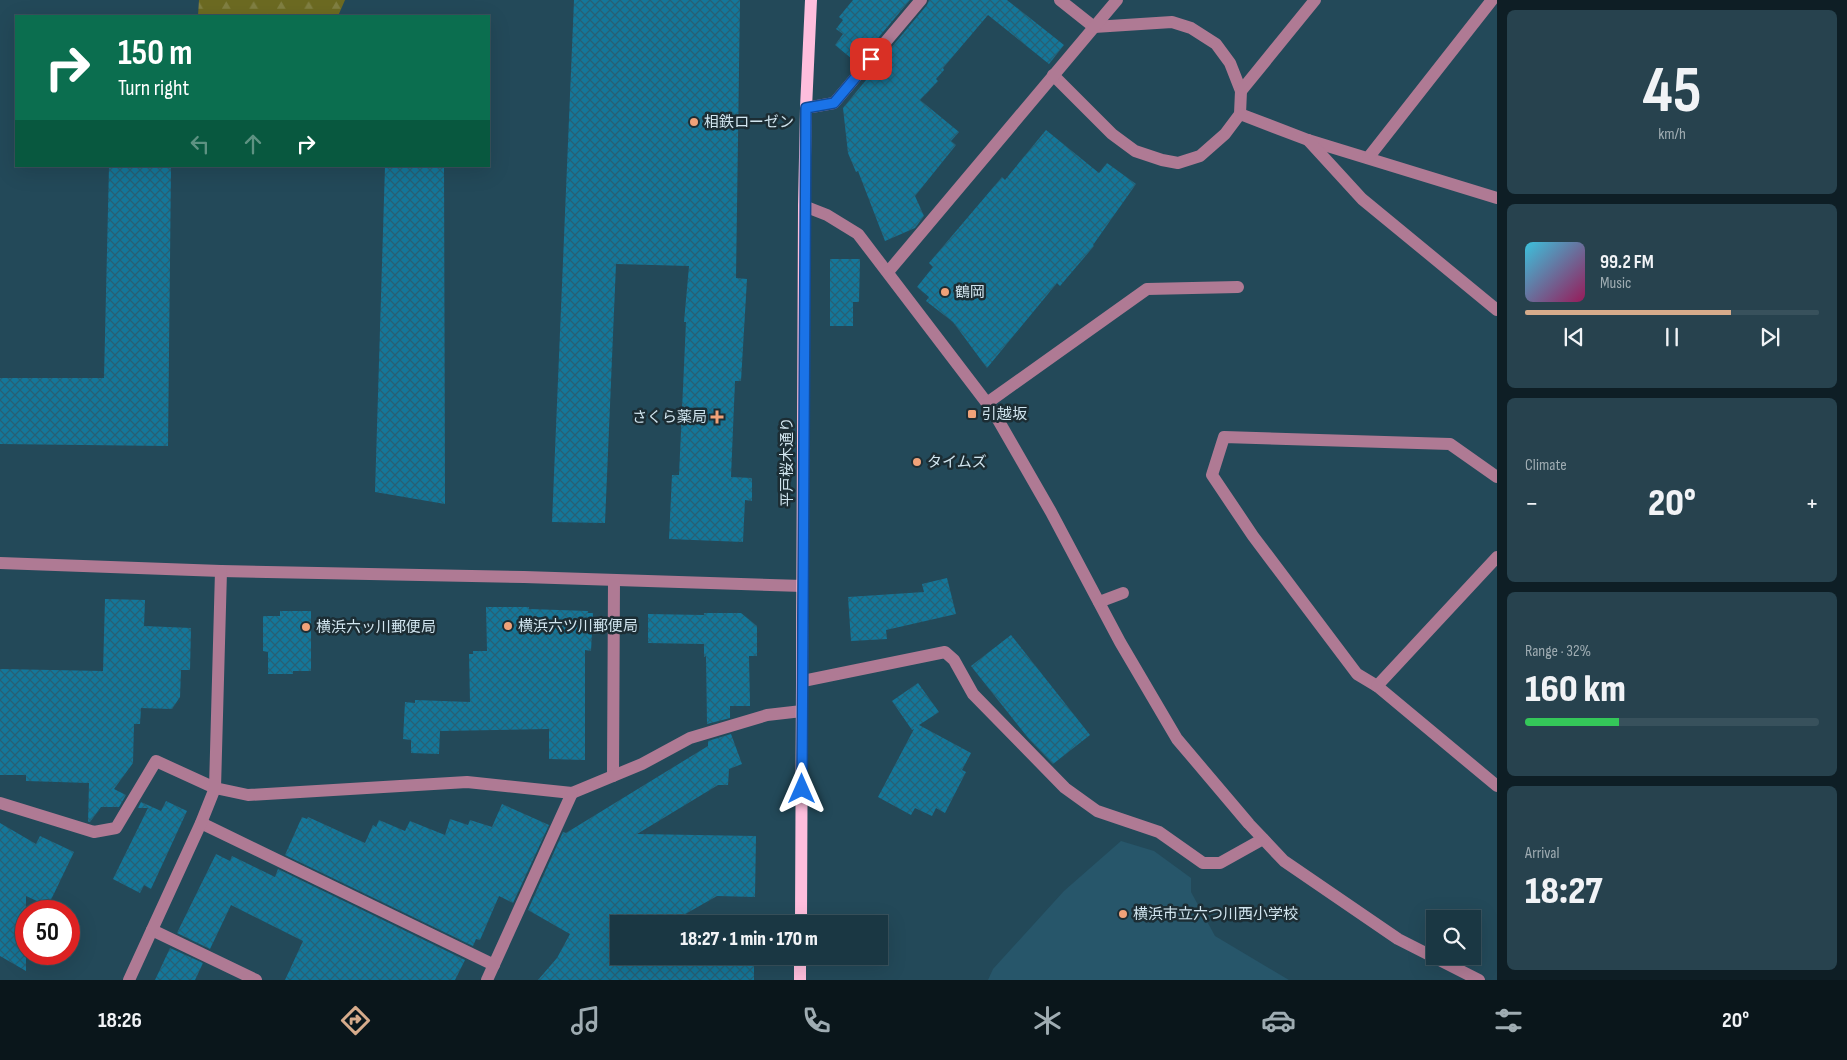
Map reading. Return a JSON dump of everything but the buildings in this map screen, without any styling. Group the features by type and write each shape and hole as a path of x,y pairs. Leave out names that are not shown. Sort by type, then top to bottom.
{"main road":[{"name":"平戸桜木通り","path":"800,915 804,206 811,0"},
{"path":"800,965 800,980"}],"street":[{"path":"806,108 834,103 921,0"},
{"path":"1053,75 1112,134 1135,151 1162,160 1178,163 1200,156 1225,134 1240,114 1241,91 1230,63 1216,44 1191,28 1172,22 1094,27 1060,0"},
{"path":"888,272 1117,0"},
{"path":"1241,91 1316,0"},
{"path":"1368,158 1492,0"},
{"path":"1240,114 1308,140 1497,198"},
{"path":"1308,140 1362,199 1497,310"},
{"path":"804,206 827,215 858,234 987,403 1046,504 1177,739 1263,839 1284,861 1368,920 1398,939 1479,980"},
{"path":"987,403 1147,289 1238,287"},
{"path":"1497,476 1450,444 1224,437 1212,475 1249,539 1357,674 1377,686 1497,786"},
{"path":"1377,686 1497,557"},
{"path":"0,563 221,572 803,586"},
{"path":"129,980 201,823 215,788 221,572"},
{"path":"613,776 614,580"},
{"path":"1099,602 1123,593"},
{"path":"802,680 945,652 954,660 973,694 1064,788 1097,811 1159,832 1204,862 1220,863 1263,839"},
{"path":"0,804 94,832 116,828 156,761 215,788 248,795 467,782 572,793 642,764 690,738 767,715 802,712"},
{"path":"487,980 572,793"},
{"path":"201,823 494,965"},
{"path":"152,930 256,980"}],"shaded area":[{"name":"横浜市立六つ川西小学校","path":"1121,841 1154,851 1191,878 1191,892 1215,936 1289,980 988,980 993,969 1064,891"}],"green space":[{"path":"199,0 345,0 338,15 198,15"}],"place":[{"name":"相鉄ローゼン","path":"694,122"},
{"name":"鶴岡","path":"945,292"},
{"name":"引越坂","path":"972,414"},
{"name":"さくら薬局","path":"717,417"},
{"name":"タイムズ","path":"917,462"},
{"name":"横浜六ツ川郵便局","path":"508,626"},
{"name":"横浜六ッ川郵便局","path":"306,627"},
{"name":"横浜市立六つ川西小学校","path":"1123,914"}],"route":[{"path":"802,789 806,108 834,103 871,59"}]}
